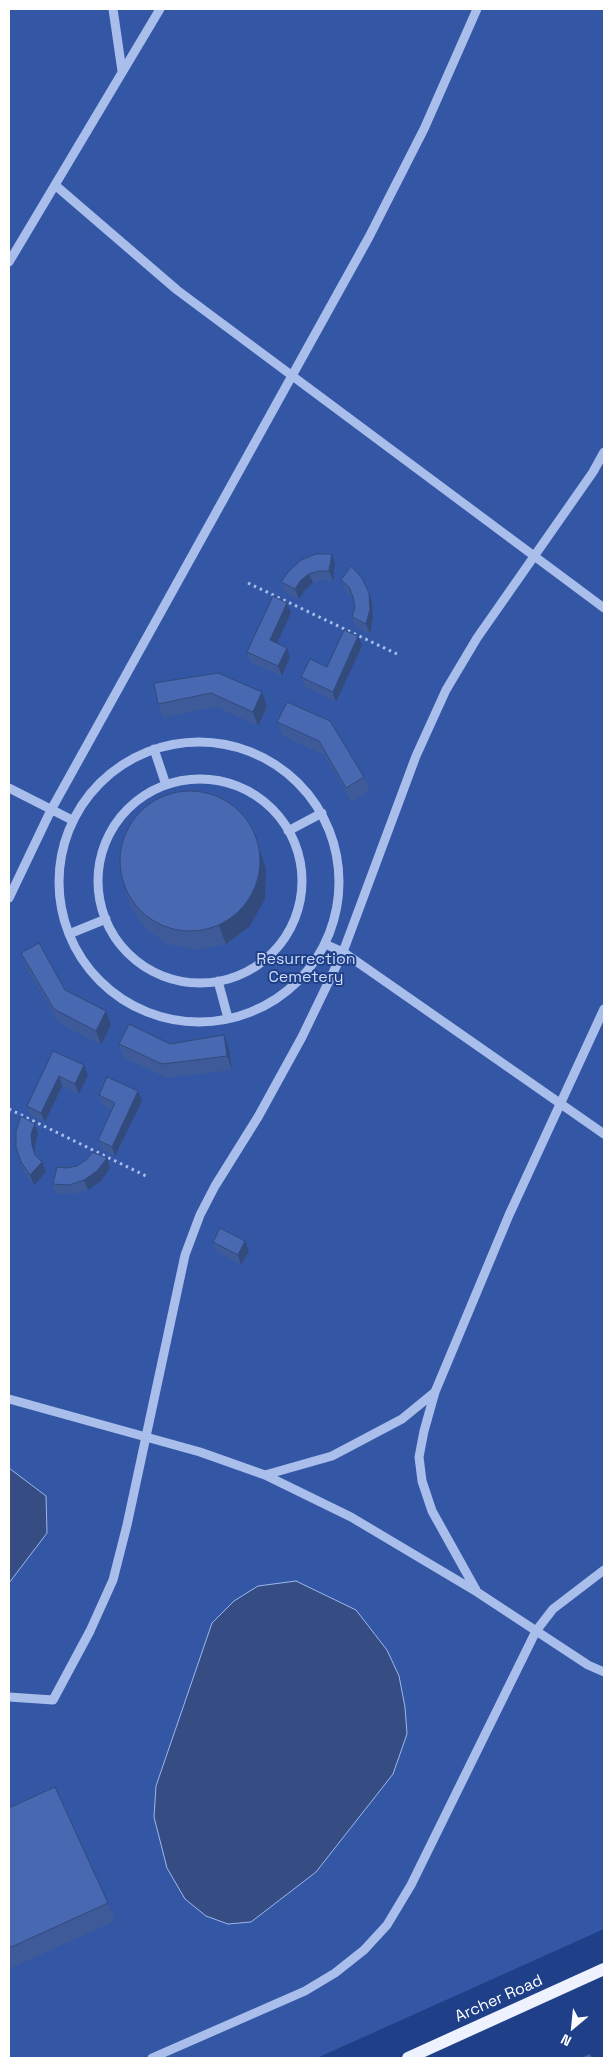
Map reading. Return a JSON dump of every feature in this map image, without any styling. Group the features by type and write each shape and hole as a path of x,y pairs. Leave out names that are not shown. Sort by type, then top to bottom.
{"main road":[{"name":"Archer Road","path":"408,2058 604,1969"}],"lane":[{"path":"113,9 122,71"},
{"path":"9,262 160,9"},
{"path":"9,898 52,810 369,237 424,128 478,9"},
{"path":"55,184 176,290 604,608"},
{"path":"9,1697 53,1700 90,1631 113,1580 127,1525 185,1255 200,1215 302,1038 343,952 416,756 446,690 477,638 533,555 593,472 604,452"},
{"path":"178,742 212,742 245,749 276,764 302,786 322,813 335,845 340,878 337,912 326,944 310,969 289,990 265,1006 238,1017 209,1022 180,1020 151,1014 125,1000 102,982 83,960 69,934 61,906 58,877 62,848 72,820 91,792 115,768 145,752 178,742"},
{"path":"154,749 166,784"},
{"path":"200,779 233,785 249,792 264,802 276,814 288,831 299,859 301,876 297,910 291,926 283,939 261,962 234,977 187,982 157,973 130,954 118,941 106,919 98,894 98,876 105,843 113,827 129,807 150,792 166,784 182,780 200,779"},
{"path":"9,788 72,820"},
{"path":"288,831 322,813"},
{"path":"69,934 106,919"},
{"path":"326,944 343,952 604,1134"},
{"path":"218,980 228,1018"},
{"path":"477,1592 432,1511 422,1481 419,1457 435,1392 509,1215 604,1009"},
{"path":"265,1475 332,1456 402,1419 435,1392"},
{"path":"9,1399 200,1452 265,1475 351,1517 477,1592 588,1664 604,1672"},
{"path":"152,2058 304,1991 334,1973 364,1950 387,1925 411,1885 536,1631 553,1609 604,1570"}],"path":[{"path":"248,583 399,655"},
{"path":"9,1110 146,1176"}],"green space":[{"name":"Resurrection Cemetery","path":"9,9 604,9 604,1929 317,2058 9,2058"}],"shaded area":[{"path":"9,1468 46,1496 47,1533 9,1583"},
{"path":"296,1581 356,1610 387,1650 399,1676 405,1707 407,1734 393,1774 316,1872 251,1922 228,1924 206,1916 185,1899 167,1868 154,1817 156,1786 212,1623 234,1601 258,1586"}],"building":[{"path":"316,554 332,554 329,571 309,574 301,580 295,589 281,582 301,560"},
{"path":"351,566 362,578 369,593 370,609 366,624 352,617 355,607 353,597 349,587 341,580"},
{"path":"273,596 287,603 270,640 287,648 278,666 247,652"},
{"path":"344,630 358,636 333,692 301,677 310,659 327,667"},
{"path":"218,673 262,692 253,712 211,693 158,704 154,683"},
{"path":"287,702 330,721 364,777 346,788 319,741 277,722"},
{"path":"190,791 204,792 217,796 240,811 255,834 259,847 259,875 255,888 240,911 217,926 204,930 190,931 176,930 163,926 140,911 125,888 121,875 120,861 121,847 125,834 140,811 163,796 176,792"},
{"path":"39,943 65,990 106,1011 96,1031 54,1009 21,953"},
{"path":"129,1024 170,1044 224,1035 227,1056 162,1064 119,1044"},
{"path":"53,1051 84,1065 75,1084 59,1076 41,1113 27,1106"},
{"path":"107,1077 138,1091 112,1147 98,1140 115,1103 99,1095"},
{"path":"21,1116 35,1124 31,1134 32,1145 35,1155 42,1162 30,1175 21,1162 16,1147 16,1131"},
{"path":"93,1152 107,1158 97,1171 84,1180 69,1185 53,1184 57,1167 77,1166"},
{"path":"220,1228 245,1241 238,1255 213,1242"},
{"path":"55,1787 108,1903 9,1948 9,1808"},
{"path":"590,2054 592,2058 580,2058"}]}
